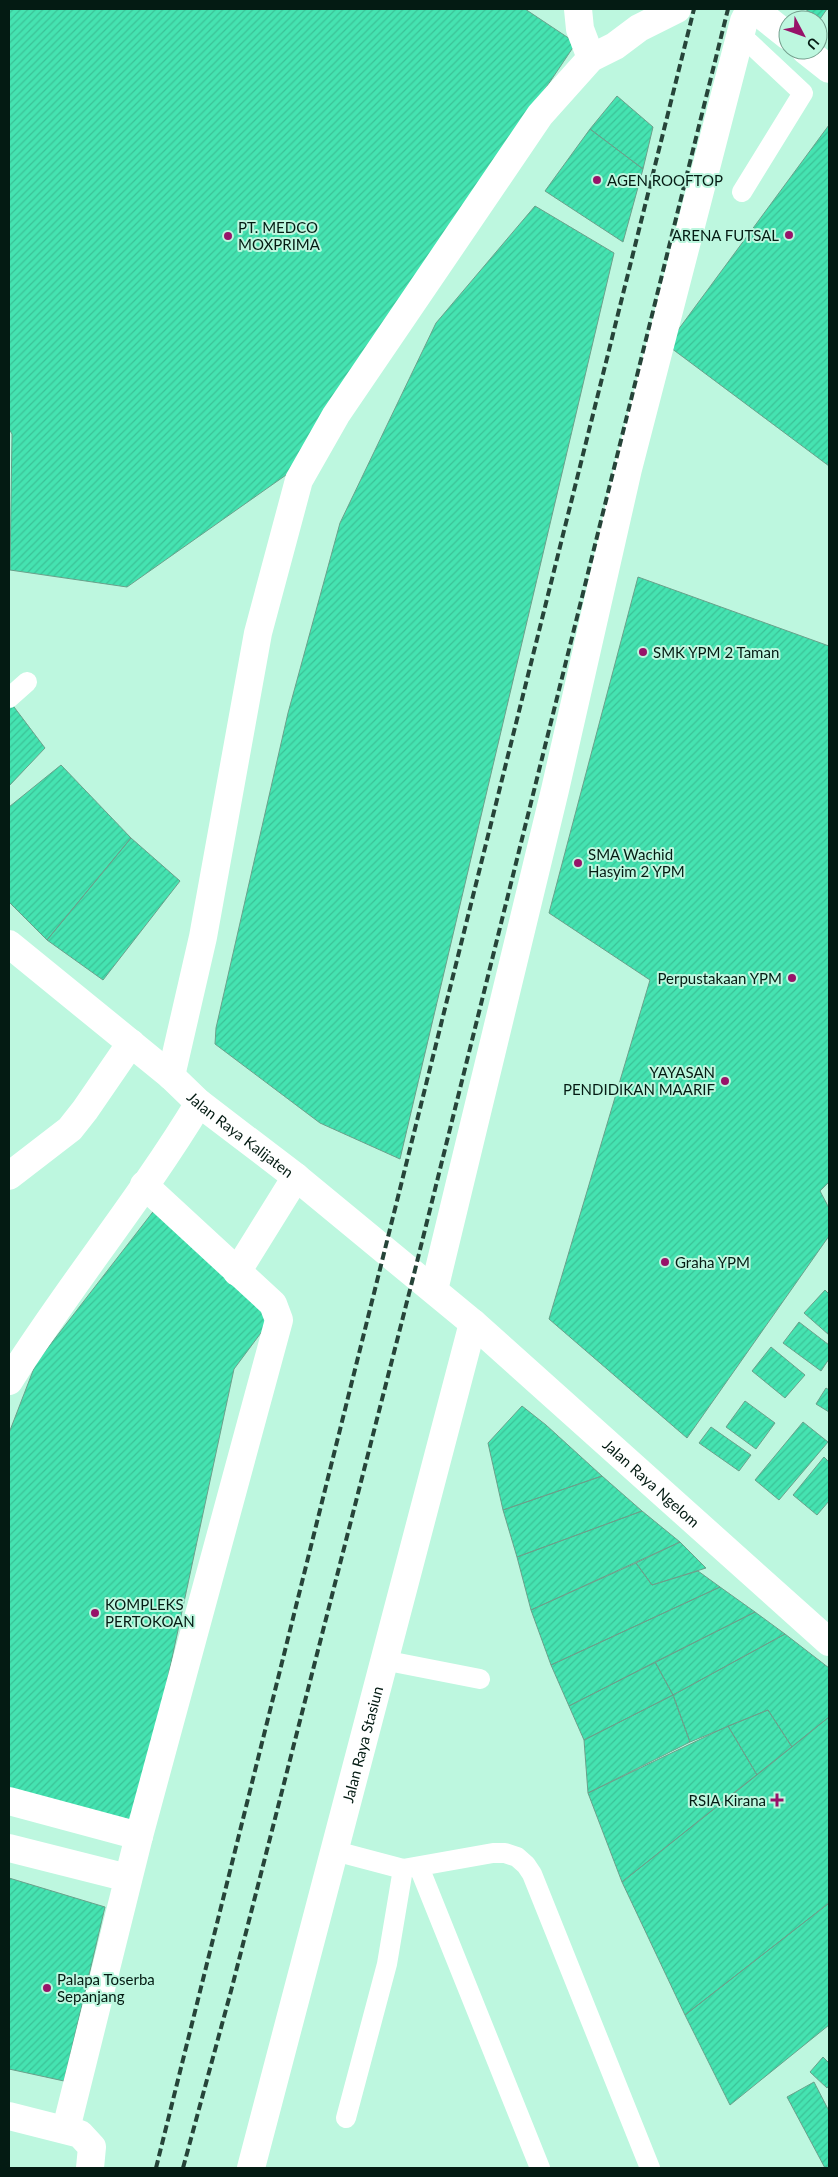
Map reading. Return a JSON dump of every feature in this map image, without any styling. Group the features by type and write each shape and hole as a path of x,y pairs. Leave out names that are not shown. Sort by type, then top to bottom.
{"street":[{"path":"578,9 580,29 591,58"},
{"path":"171,1076 203,937 258,634 299,480 341,407 540,115 591,58 615,46 644,18 677,9"},
{"path":"434,1290 555,790 628,469 741,35 750,9"},
{"path":"754,9 778,28"},
{"path":"818,60 829,69"},
{"name":"Jalan Raya Kalijaten","path":"9,944 171,1076 199,1103 296,1177 474,1323"},
{"path":"9,1176 70,1129 131,1044"},
{"path":"9,1381 58,1306 167,1155 199,1103"},
{"path":"237,1272 296,1177"},
{"path":"66,2129 139,1836 278,1320 274,1304 144,1185"},
{"name":"Jalan Raya Ngelom","path":"474,1323 829,1642"},
{"name":"Jalan Raya Stasiun","path":"252,2168 383,1660 474,1323"},
{"path":"9,1801 139,1836"},
{"path":"9,1848 128,1878"},
{"path":"9,2116 80,2134 92,2147 90,2168"}],"lane":[{"path":"741,35 803,93 742,192"},
{"path":"9,698 27,682"},
{"path":"383,1660 480,1680"},
{"path":"335,1852 410,1868 493,1853 517,1857 526,1865 650,2168"},
{"path":"346,2118 387,1964 410,1868"},
{"path":"410,1868 540,2168"}],"building":[{"name":"PT. MEDCO MOXPRIMA","path":"9,9 525,9 576,43 286,475 127,587 10,570 12,434 9,429"},
{"path":"805,9 827,9 826,10"},
{"path":"617,96 653,127 643,169 590,129"},
{"name":"ARENA FUTSAL","path":"829,125 829,466 667,345"},
{"name":"AGEN ROOFTOP","path":"590,129 643,169 623,242 545,191"},
{"path":"535,206 614,253 400,1159 320,1123 215,1044 216,1028 288,713 340,523 436,323"},
{"name":"YAYASAN PENDIDIKAN MAARIF","path":"638,577 829,646 829,1182 820,1191 829,1208 829,1236 687,1438 549,1319 650,980 549,913"},
{"path":"11,703 45,748 9,786 9,704"},
{"path":"61,765 131,838 47,940 9,902 9,807"},
{"path":"131,838 180,881 103,980 47,940"},
{"name":"KOMPLEKS PERTOKOAN","path":"159,1204 275,1314 234,1369 136,1826 9,1793 9,1433 36,1363"},
{"path":"825,1290 829,1294 829,1335 804,1313"},
{"path":"799,1322 829,1345 829,1359 821,1371 783,1343"},
{"path":"771,1347 805,1375 785,1398 752,1371"},
{"path":"826,1388 829,1390 829,1412 816,1404"},
{"path":"745,1401 775,1423 756,1449 726,1427"},
{"path":"522,1406 546,1425 602,1476 503,1510 488,1443"},
{"path":"803,1422 828,1442 779,1500 755,1480"},
{"path":"711,1427 751,1455 739,1471 699,1443"},
{"path":"824,1457 829,1462 829,1501 817,1515 793,1495"},
{"path":"602,1476 642,1511 517,1557 503,1510"},
{"path":"642,1511 680,1542 531,1610 517,1557"},
{"path":"680,1542 706,1568 652,1585 636,1563"},
{"path":"636,1563 652,1585 698,1571 720,1587 551,1665 531,1610"},
{"path":"720,1587 755,1612 569,1706 551,1665"},
{"path":"755,1612 785,1634 673,1695 655,1662"},
{"path":"785,1634 829,1668 829,1717 792,1747 768,1710 690,1742 673,1695"},
{"path":"655,1662 673,1695 584,1740 569,1706"},
{"path":"673,1695 690,1742 588,1793 584,1740"},
{"path":"768,1710 792,1747 757,1775 728,1726"},
{"name":"RSIA Kirana","path":"829,1717 829,1903 685,2015 622,1882"},
{"path":"728,1726 757,1775 622,1882 588,1793"},
{"name":"Palapa Toserba Sepanjang","path":"9,1878 105,1907 64,2081 9,2069"},
{"path":"829,1903 829,2025 730,2105 685,2015"},
{"path":"823,2057 829,2063 829,2085 827,2088 810,2072"},
{"path":"814,2082 829,2111 829,2168 825,2168 787,2097"}],"railway":[{"path":"156,2168 694,9"},
{"path":"183,2168 231,1991 414,1274 728,9"}],"place":[{"name":"AGEN ROOFTOP","path":"597,180"},
{"name":"ARENA FUTSAL","path":"789,235"},
{"name":"PT. MEDCO MOXPRIMA","path":"228,236"},
{"name":"SMK YPM 2 Taman","path":"643,652"},
{"name":"SMA Wachid Hasyim 2 YPM","path":"578,863"},
{"name":"Perpustakaan YPM","path":"792,978"},
{"name":"YAYASAN PENDIDIKAN MAARIF","path":"725,1081"},
{"name":"Graha YPM","path":"665,1262"},
{"name":"KOMPLEKS PERTOKOAN","path":"95,1613"},
{"name":"RSIA Kirana","path":"777,1800"},
{"name":"Palapa Toserba Sepanjang","path":"47,1988"}]}
